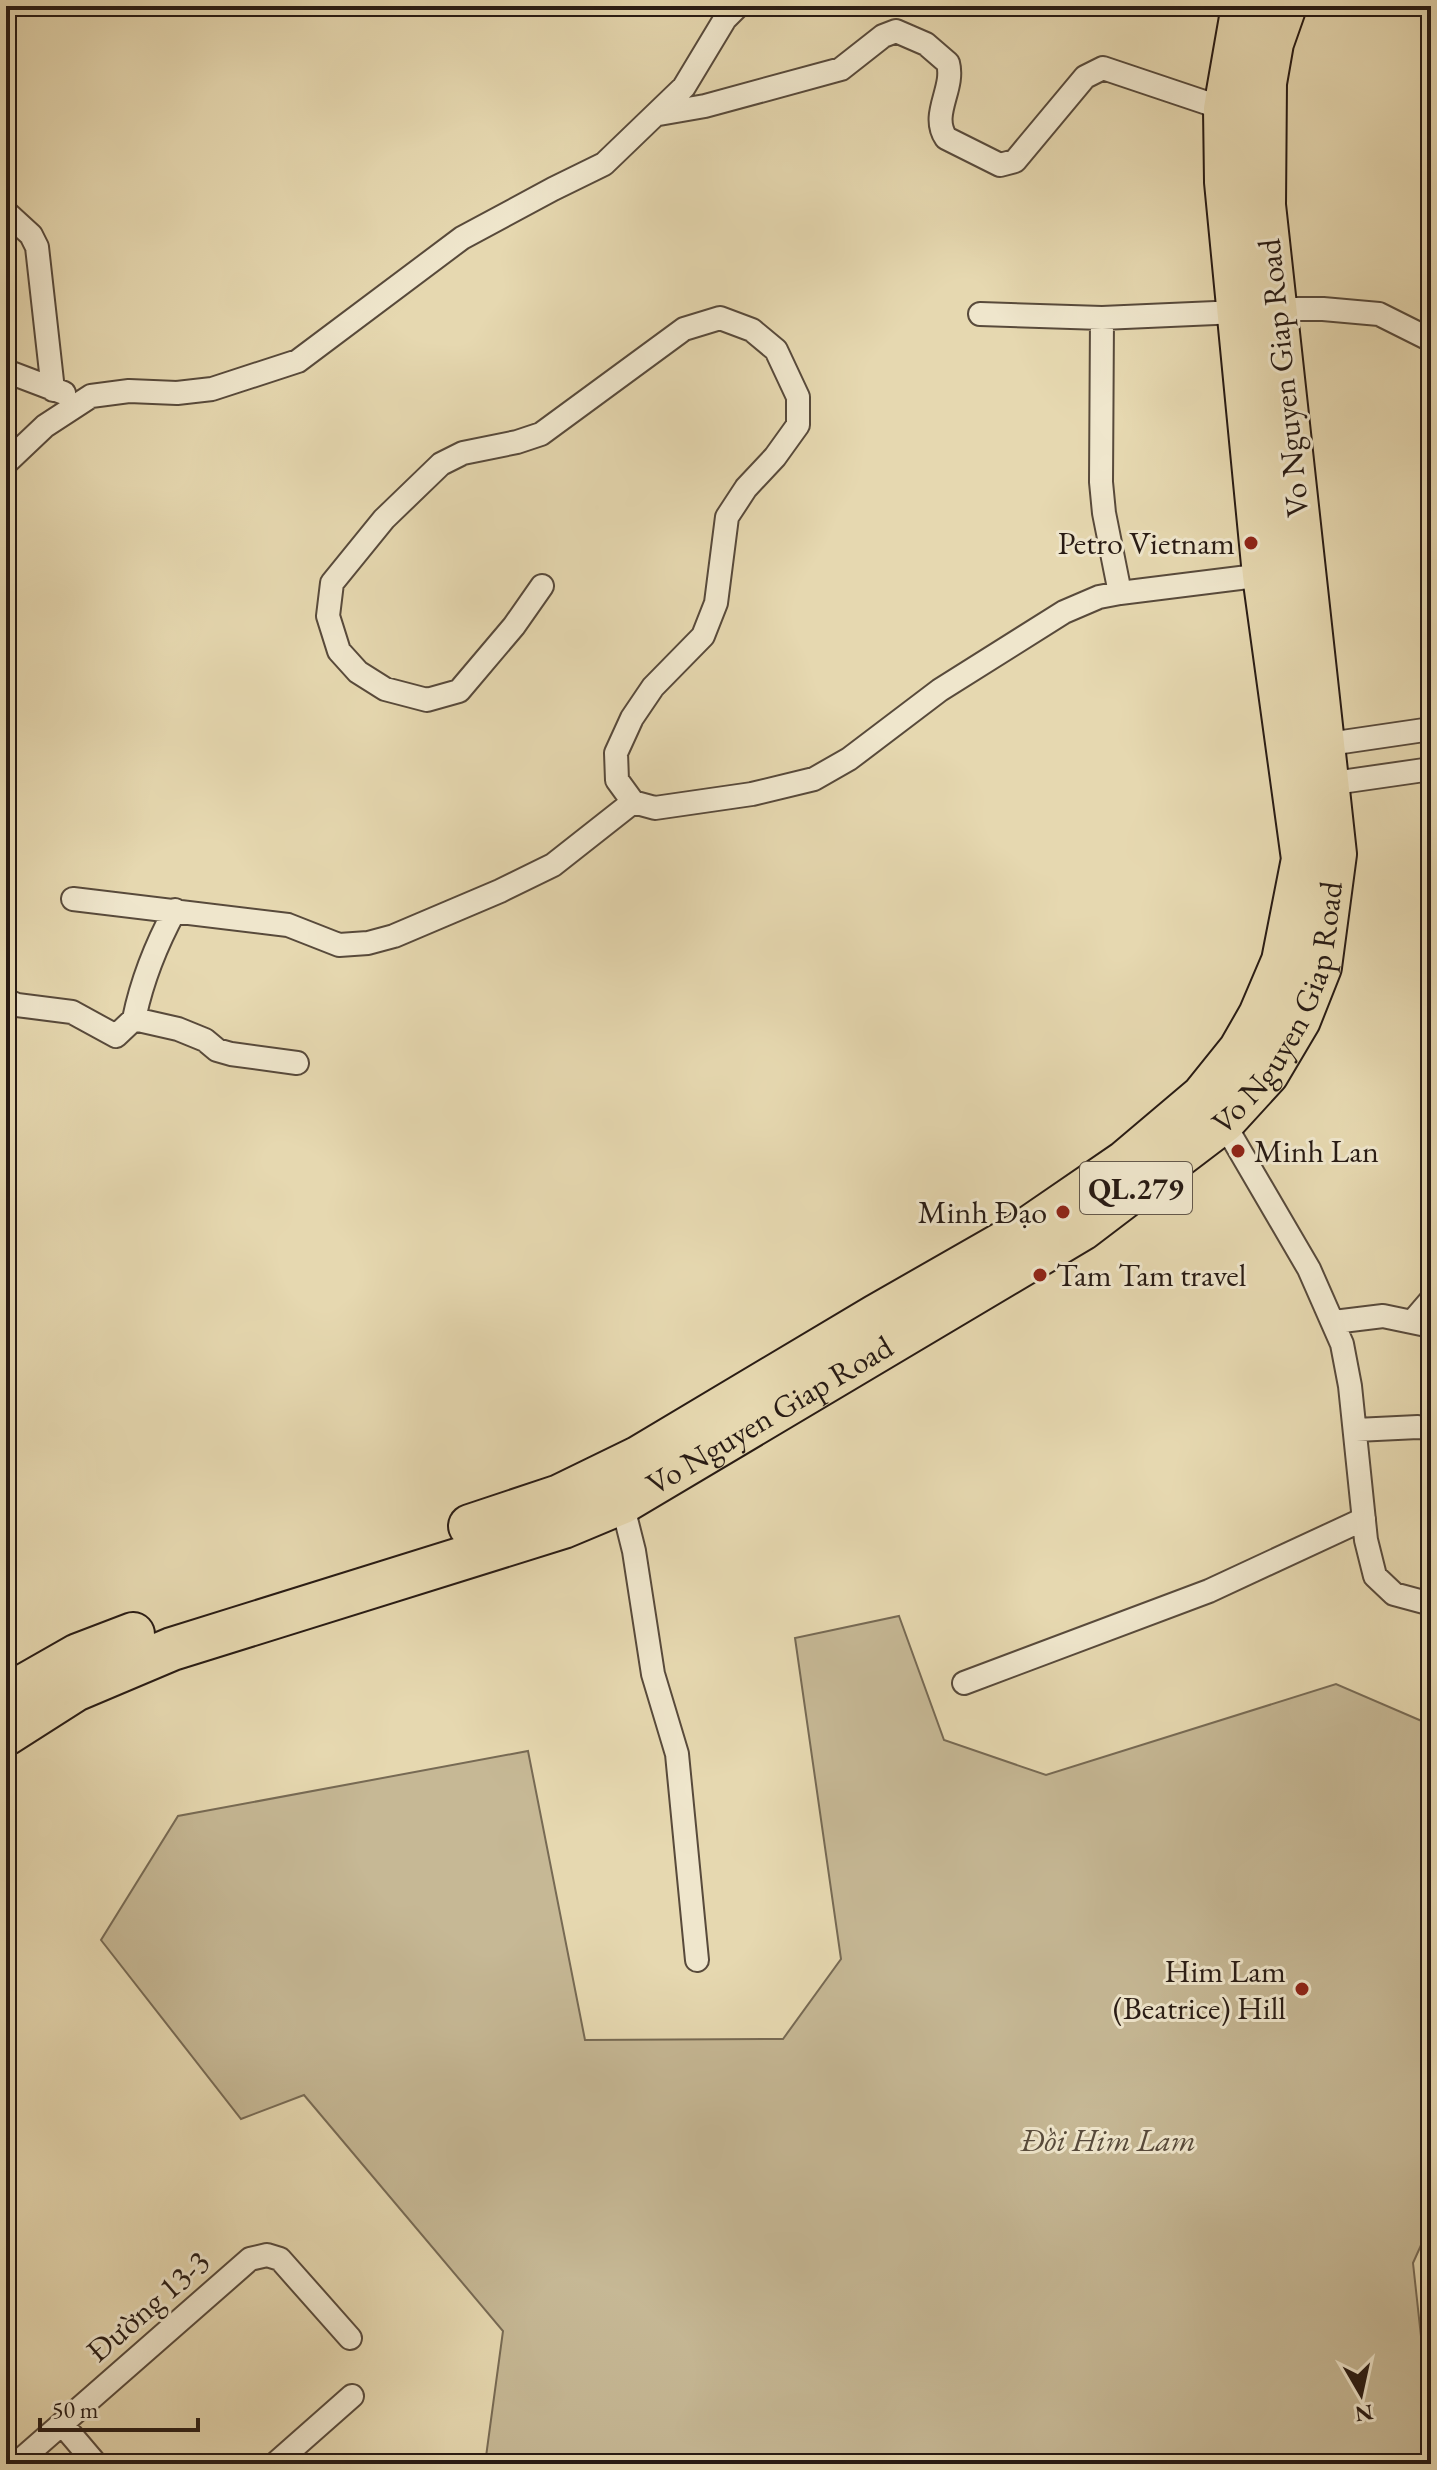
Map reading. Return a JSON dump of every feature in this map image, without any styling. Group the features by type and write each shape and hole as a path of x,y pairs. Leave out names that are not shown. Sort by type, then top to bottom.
{"highway":[{"name":"Vo Nguyen Giap Road","path":"6,1734 75,1690 160,1653 552,1530 1267,1074 1299,1020 1320,967 1335,854 1257,310 1226,182 1225,109 1243,6"},
{"name":"Vo Nguyen Giap Road","path":"1214,1108 1283,961 1303,859 1264,575 1257,310 1264,205 1265,83 1272,43 1285,6"},
{"name":"Vo Nguyen Giap Road","path":"6,1696 51,1669 107,1643 173,1619 560,1496 618,1486"}],"street":[{"path":"6,463 45,426 87,399 129,391 177,393 212,389 298,361 462,238 604,164 684,87 725,19 738,6"},
{"path":"659,114 705,106 841,69 883,36 896,31 926,44 948,63 950,79 940,118 941,130 946,138 1000,165 1015,161 1085,77 1103,68 1225,109"},
{"path":"7,213 31,235 37,247 53,390"},
{"path":"980,314 1102,318 1323,309 1379,314 1431,340"},
{"path":"542,586 514,626 459,691 427,700 385,689 358,672 339,651 328,616 332,583 384,519 441,464 463,453 541,434 684,329 720,318 752,330 776,350 798,397 798,425 775,457 746,488 727,517 716,603 703,636 653,687 632,718 616,753 617,780 633,802 655,808 752,794 814,779 849,759 940,690 1064,612 1099,597 1120,593 1264,575"},
{"path":"1102,318 1101,482 1120,593"},
{"path":"6,371 53,390 87,399"},
{"path":"1324,765 1431,729"},
{"path":"1324,765 1431,769"},
{"path":"73,899 288,925 339,945 368,943 394,936 488,897 553,865 633,802"},
{"path":"6,1000 17,1005 72,1012 116,1036 134,1019 145,977 175,910"},
{"path":"134,1019 178,1029 231,1054 297,1063"},
{"path":"1214,1108 1309,1269 1334,1322 1347,1363 1364,1519 1375,1576 1394,1594 1414,1602 1431,1604"},
{"path":"1334,1322 1383,1316 1422,1324 1431,1300"},
{"path":"1356,1430 1431,1429"},
{"path":"618,1486 634,1551 653,1674 679,1771 697,1960"},
{"path":"964,1683 1209,1591 1364,1519"},
{"name":"Đường 13-3","path":"16,2464 250,2259 267,2255 280,2259 350,2338"},
{"path":"275,2464 352,2396"},
{"path":"62,2424 96,2464"}],"green space":[{"name":"Đồi Him Lam","path":"899,1616 944,1740 1046,1775 1336,1684 1431,1725 1431,2223 1413,2263 1431,2428 1431,2464 485,2464 503,2331 304,2095 241,2119 101,1940 178,1816 528,1751 585,2040 783,2039 841,1959 795,1638"}],"place":[{"name":"Petro Vietnam","path":"1251,543"},
{"name":"Minh Lan","path":"1238,1151"},
{"name":"Minh Đạo","path":"1063,1212"},
{"name":"Tam Tam travel","path":"1040,1275"},
{"name":"Him Lam (Beatrice) Hill","path":"1302,1989"}]}
